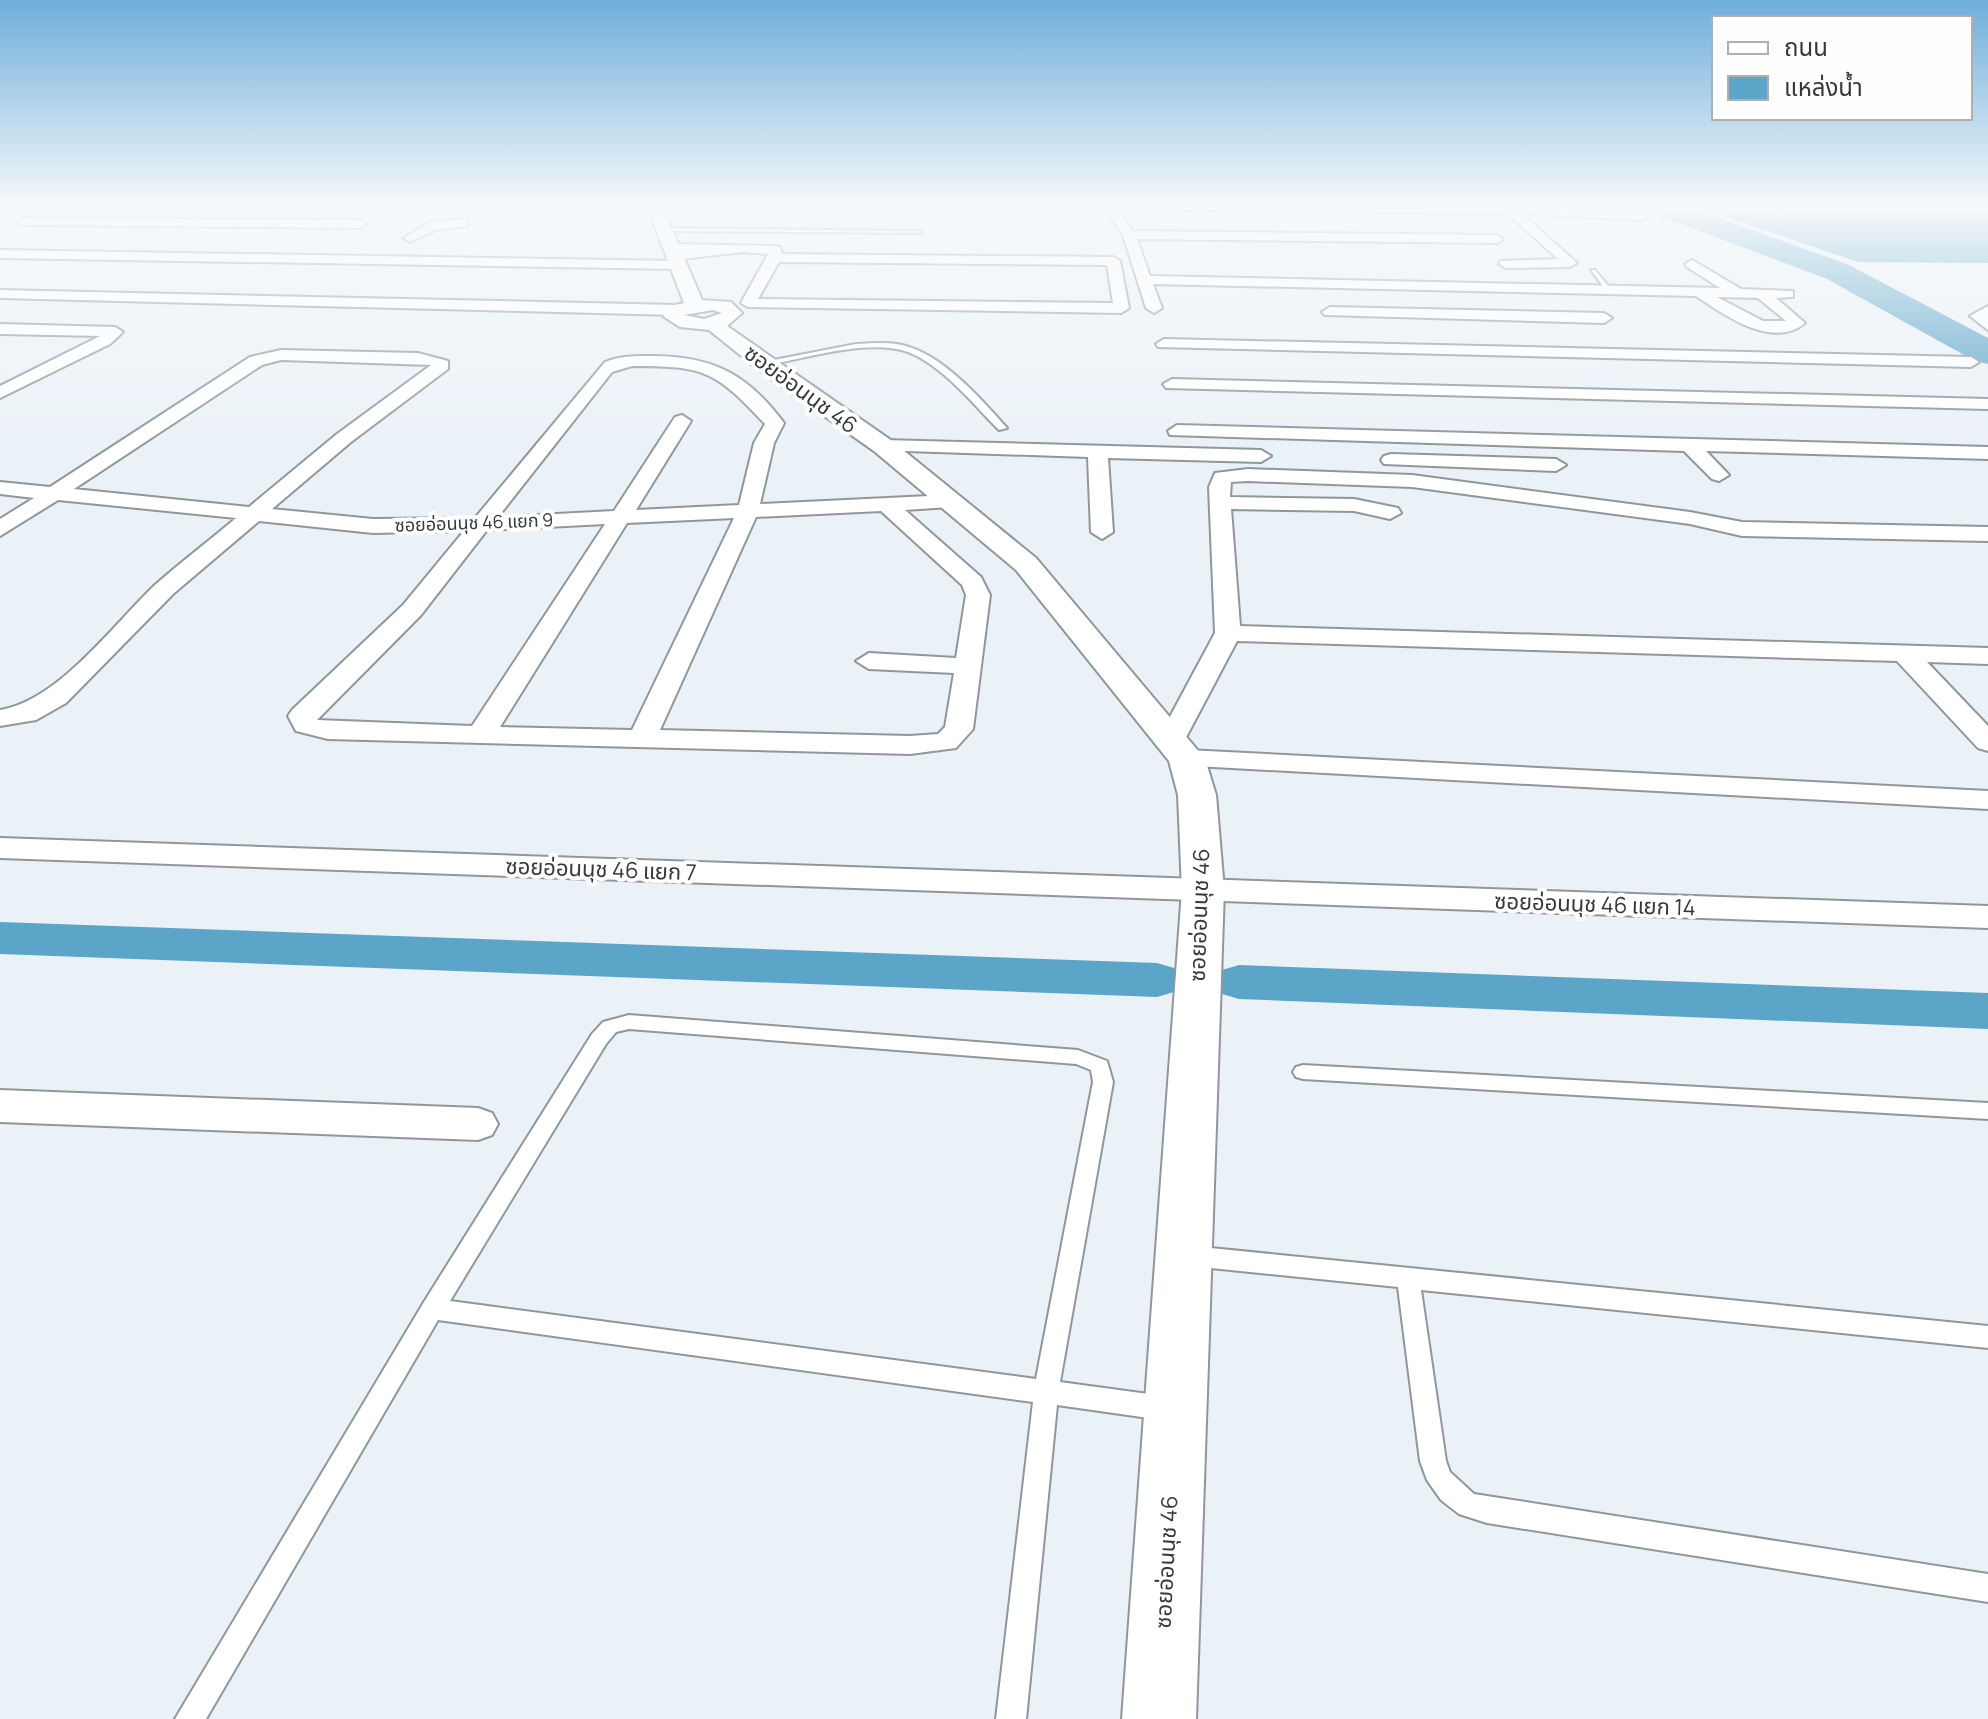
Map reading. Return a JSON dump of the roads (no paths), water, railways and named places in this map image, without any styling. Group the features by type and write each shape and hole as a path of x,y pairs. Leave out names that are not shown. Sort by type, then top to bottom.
{"street":[{"path":"289,299 311,286"},
{"name":"ซอยอ่อนนุช 46","path":"685,286 695,313 883,446 1026,564 1179,749 1197,795 1203,890 1159,1719"},
{"path":"758,286 748,303 872,299 972,286"},
{"path":"1013,286 1121,308 1117,286"},
{"path":"1148,286 1154,308"},
{"path":"1320,286 1788,294"},
{"path":"1423,286 1462,371 1517,464"},
{"path":"1727,286 1738,293"},
{"path":"1701,293 1747,321 1778,325 1797,323 1762,294"},
{"path":"0,294 289,299 695,313"},
{"path":"1534,294 1555,317"},
{"path":"1988,311 1978,316 1988,325"},
{"path":"1330,312 1604,318"},
{"path":"0,329 115,332 104,341 0,393"},
{"path":"1164,344 1462,371 1988,404"},
{"path":"0,529 264,358 418,358 440,361 442,365 344,438 165,589 56,697 26,714 0,718"},
{"path":"642,739 748,512 764,443 775,423 713,366 682,361 625,362 606,368 412,610 302,716 306,725 328,731 480,736 910,745 946,742 959,729 970,666 978,608 973,582 887,505"},
{"path":"1172,384 1462,371 1971,362"},
{"path":"480,736 682,421"},
{"path":"1177,431 1988,453"},
{"path":"883,446 1556,465"},
{"path":"1690,446 1719,475"},
{"path":"1098,452 1102,532"},
{"path":"1988,534 1742,529 1690,518 1412,481 1248,475 1222,477 1219,503 1228,633 1179,749 1988,800"},
{"name":"ซอยอ่อนนุช 46 แยก 9","path":"0,488 373,526 482,524 950,501"},
{"path":"1219,503 1354,505 1390,513"},
{"path":"1228,633 1988,656"},
{"path":"1905,654 1988,742"},
{"path":"869,661 970,666"},
{"name":"ซอยอ่อนนุช 46 แยก 7","path":"0,848 1203,890"},
{"name":"ซอยอ่อนนุช 46 แยก 14","path":"1203,890 1988,917"},
{"path":"0,1106 478,1124"}],"lane":[{"path":"1607,286 1611,291"},
{"path":"762,363 868,347 910,350 951,379 1002,428"},
{"path":"190,1719 432,1309 599,1039 610,1027 629,1022 1078,1057 1100,1066 1103,1082 1046,1391 1011,1719"},
{"path":"1303,1072 1988,1111"},
{"path":"1182,1255 1988,1337"},
{"path":"1408,1277 1433,1461 1440,1480 1468,1505 1551,1521 1988,1588"},
{"path":"432,1309 1173,1410"}],"waterway":[{"path":"1864,286 1988,353"},
{"path":"0,938 1157,980"},
{"path":"1239,982 1988,1011"}]}
